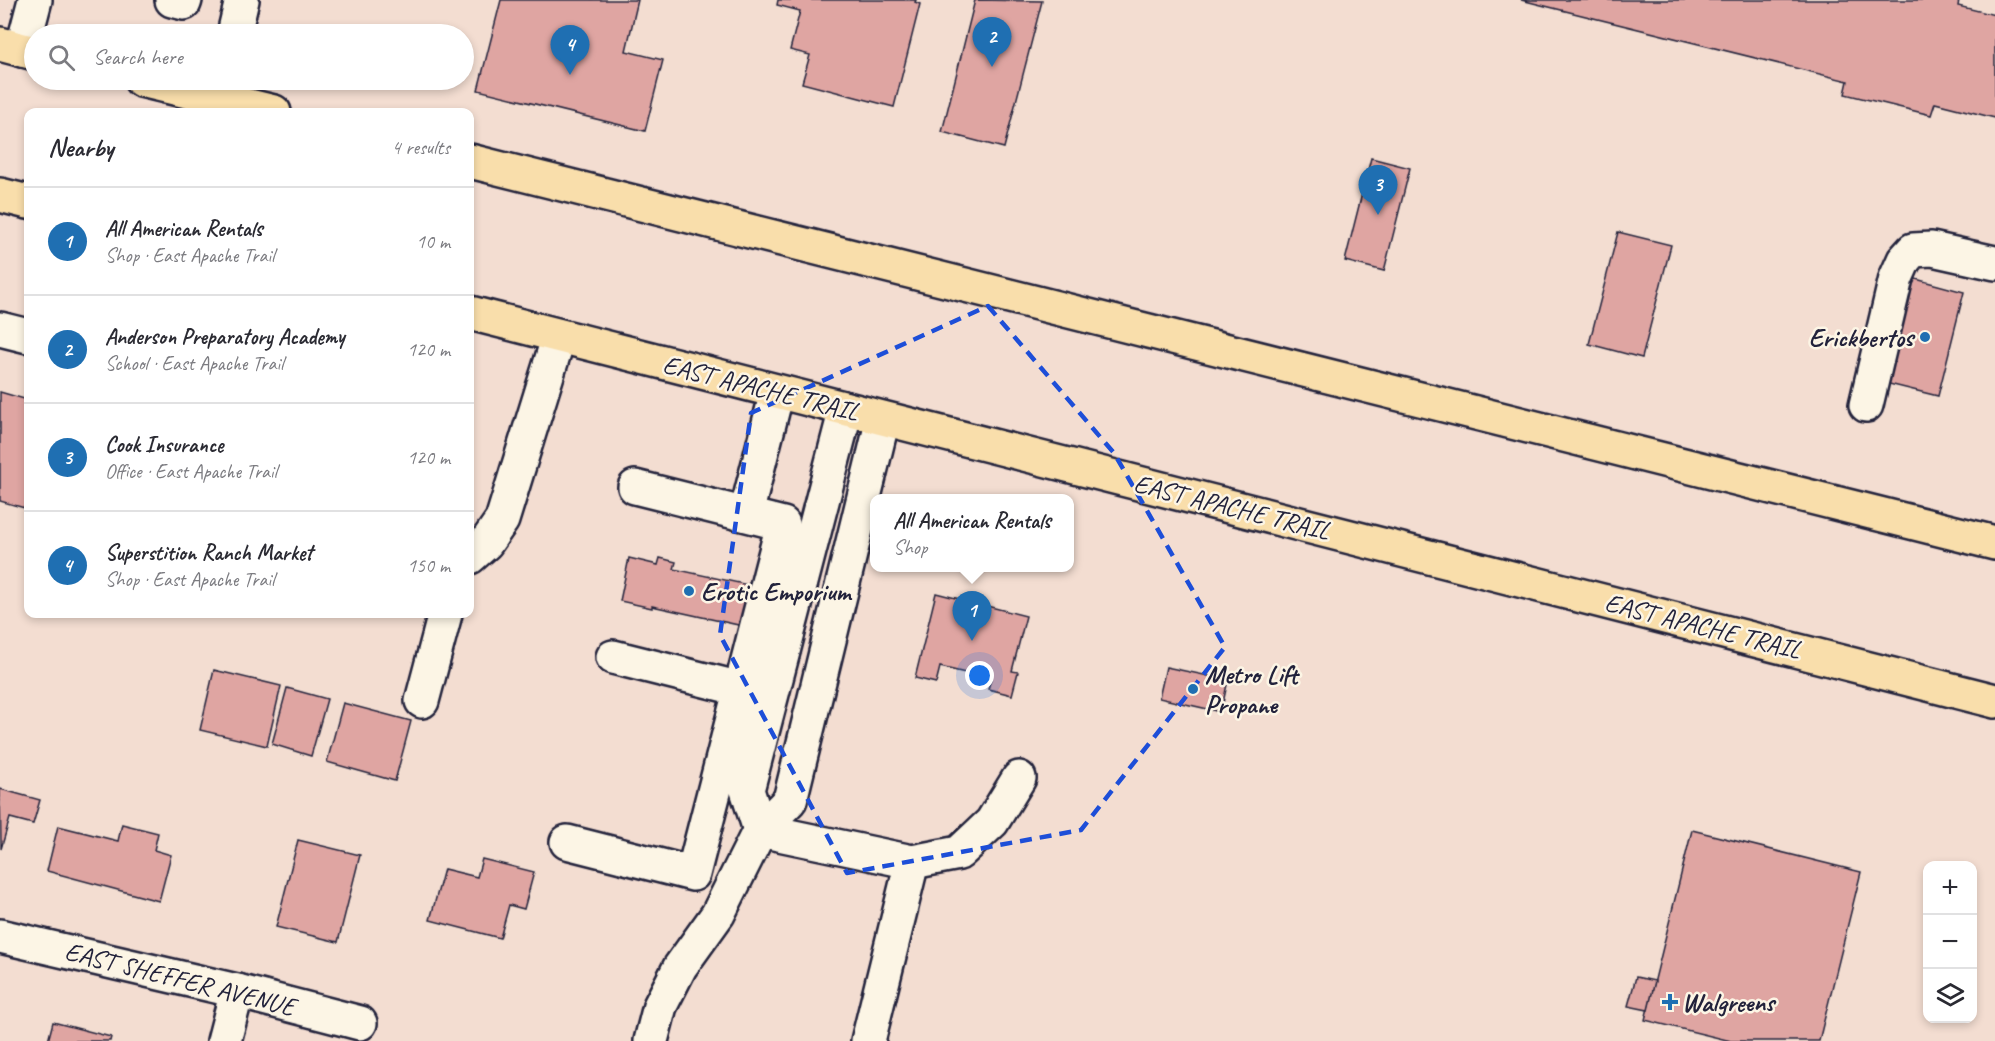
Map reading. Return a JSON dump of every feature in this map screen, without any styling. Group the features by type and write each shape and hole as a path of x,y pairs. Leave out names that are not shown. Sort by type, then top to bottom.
{"main road":[{"path":"222,90 265,108"},
{"path":"474,162 1995,543"},
{"path":"0,195 24,201"},
{"name":"EAST APACHE TRAIL","path":"474,315 1995,701"}],"street":[{"path":"27,24 34,0"},
{"path":"172,0 184,3 185,0"},
{"path":"236,24 242,0"},
{"path":"19,49 24,33"},
{"path":"1866,405 1896,278 1904,260 1913,250 1932,249 1995,263"},
{"path":"0,328 24,335"},
{"path":"474,554 486,543 502,520 559,336"},
{"path":"746,514 777,392"},
{"path":"760,830 747,790 846,409"},
{"path":"651,1041 660,1006 680,967 718,914 760,830 790,800 883,419"},
{"path":"567,842 693,874 783,524 635,487"},
{"path":"422,700 444,618"},
{"path":"613,657 741,689"},
{"path":"760,830 912,862 959,853 992,822 1019,778"},
{"path":"868,1041 912,862"},
{"name":"EAST SHEFFER AVENUE","path":"0,936 237,991 360,1023"},
{"path":"224,1041 237,991"}],"highlighted area":[{"path":"988,306 1114,453 1225,647 1081,830 847,873 720,635 751,413"}],"building":[{"path":"501,0 638,0 626,51 663,60 645,131 478,90"},
{"path":"778,0 916,0 915,2 920,4 894,107 802,83 810,55 790,50 800,11 777,5"},
{"path":"975,0 1042,1 1004,148 942,132"},
{"path":"1521,0 1959,0 1958,6 1995,15 1995,118 1935,103 1931,115 1845,94 1848,81"},
{"path":"1371,158 1410,168 1384,271 1345,261"},
{"path":"1618,232 1671,245 1642,358 1589,344"},
{"name":"Erickbertos","path":"1912,278 1964,292 1938,396 1885,383"},
{"path":"0,392 24,399 24,508 0,501"},
{"name":"Erotic Emporium","path":"629,558 658,565 660,558 676,562 674,569 753,586 752,628 620,601"},
{"path":"936,593 1026,616 1012,671 1018,672 1012,695 988,689 991,679 940,667 936,683 915,678"},
{"name":"Metro Lift Propane","path":"1166,667 1228,680 1221,712 1159,698"},
{"path":"214,670 281,686 267,746 200,730"},
{"path":"287,688 327,699 311,756 272,744"},
{"path":"343,703 411,721 395,781 327,762"},
{"path":"0,789 40,800 33,824 10,818 1,849"},
{"path":"122,824 158,833 154,850 171,855 159,901 47,871 58,826 118,841"},
{"name":"Walgreens","path":"1692,830 1861,872 1819,1041 1731,1041 1645,1020"},
{"path":"298,840 360,855 338,942 276,927"},
{"path":"482,859 534,872 524,909 509,905 500,938 430,920 444,869 477,877"},
{"path":"1636,977 1655,981 1648,1010 1628,1006"},
{"path":"53,1022 111,1037 110,1041 48,1041"}],"place":[{"name":"Anderson Preparatory Academy","path":"992,67"},
{"name":"Superstition Ranch Market","path":"570,75"},
{"name":"Cook Insurance","path":"1378,215"},
{"name":"Erickbertos","path":"1925,337"},
{"name":"Erotic Emporium","path":"689,591"},
{"name":"All American Rentals","path":"972,641"},
{"name":"Metro Lift Propane","path":"1193,689"},
{"name":"Walgreens","path":"1670,1002"}]}
